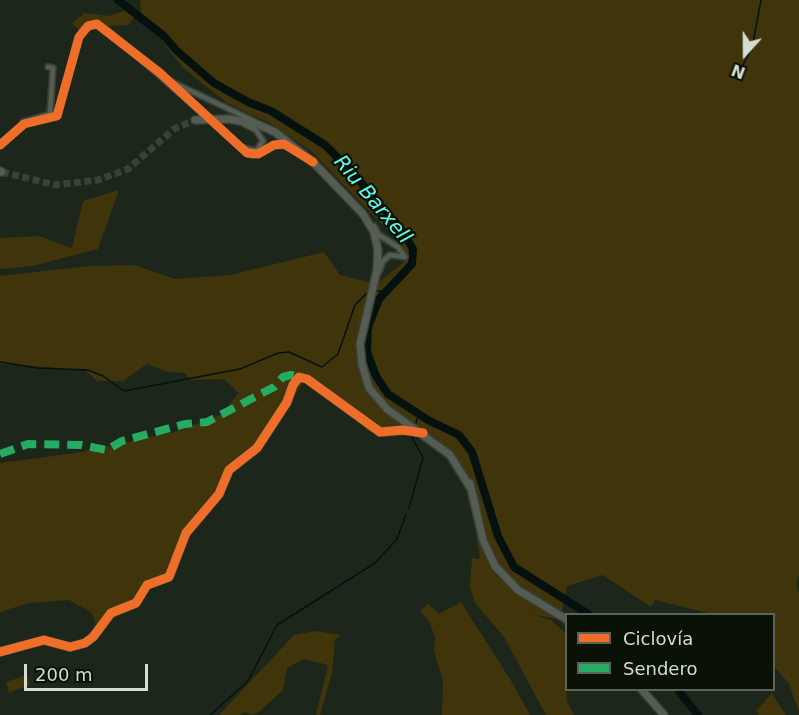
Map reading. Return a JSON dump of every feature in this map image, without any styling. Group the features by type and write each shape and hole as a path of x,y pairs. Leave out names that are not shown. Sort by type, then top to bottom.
{"main road":[{"path":"195,120 229,119 267,128 292,143 313,162 367,219 378,250 375,276 360,344 367,382 382,404 401,423 423,431"},
{"path":"0,652 44,640 70,647 85,643 93,637 111,613 136,603 147,585 169,577 186,532 219,494 229,470 257,448 288,402 293,385 299,377 308,379 373,429 380,432 394,432 401,423"},
{"path":"367,382 393,409 450,455 470,487 483,540 495,567 518,590 565,618"},
{"path":"393,409 401,423"},
{"path":"643,691 664,715"}],"street":[{"path":"20,127 57,116 79,37 90,25 102,26 166,79 247,153 255,155 274,145 284,144 313,162"},
{"path":"0,145 25,121 51,114 52,68 48,67"},
{"path":"166,79 267,128"},
{"path":"229,119 254,128 263,139 262,145 256,151 240,146"},
{"path":"367,219 383,238 398,248 405,257 394,254"},
{"path":"375,276 385,259 394,254 398,248"}],"shaded area":[{"path":"140,0 799,0 799,575 796,584 799,593 799,711 789,684 775,667 775,613 708,613 655,600 651,607 603,575 567,586 560,620 532,614 551,620 565,633 565,691 574,715 546,715 504,637 475,603 470,587 472,558 480,559 475,527 462,475 449,455 418,435 385,437 368,431 342,408 303,382 267,440 246,462 236,468 191,530 183,544 178,568 172,577 167,582 151,587 130,609 115,615 99,635 92,613 69,600 29,603 0,612 0,463 76,453 175,432 220,415 239,393 224,379 190,380 185,373 168,372 147,364 123,381 97,381 85,370 0,364 0,276 89,266 134,265 175,279 230,275 324,252 340,275 369,282 380,281 403,263 405,252 400,243 311,151 271,124 227,103 183,68 141,13"},
{"path":"127,10 135,16 128,25 107,26 98,21 89,22 79,30 72,23 85,13 108,16"},
{"path":"119,190 98,249 32,266 0,269 0,238 39,236 72,248 83,201"},
{"path":"461,602 530,715 442,715 443,681 434,651 435,637 428,619 420,611 428,604 439,614"},
{"path":"316,631 341,635 335,640 332,673 320,715 316,715 328,665 304,659 287,668 283,690 259,712 252,715 244,712 240,715 219,715 294,635"},
{"path":"27,675 30,685 9,692 6,682"},
{"path":"772,693 786,715 759,715 756,711"}],"waterway":[{"name":"Riu Barxell","path":"118,0 164,36 177,51 214,83 248,102 271,111 325,145 354,174 402,231 413,249 412,264 379,299 368,327 367,352 376,376 388,394 428,420 459,435 472,452 498,536 514,567 586,613"},
{"path":"742,67 752,48 761,0"},
{"path":"376,291 385,291"},
{"path":"0,362 38,368 88,370 103,376 124,391 240,369 278,353 289,352 322,367 338,354 355,305 367,293"},
{"path":"416,423 418,415"},
{"path":"409,508 423,458 412,437 413,433"},
{"path":"210,715 248,681 277,625 375,563 397,539 406,514"},
{"name":"Riu Barxell","path":"679,691 698,715"}],"tunnel":[{"path":"2,172 55,185 98,180 128,169 174,129 195,120"}],"marked path":[{"path":"0,454 28,444 81,445 107,450 122,441 185,424 207,422 274,387 283,377 291,375 299,377"}],"cycle path":[{"path":"0,145 24,124 57,116 79,37 88,26 97,24 160,73 247,153 258,154 274,145 284,144 313,162"},
{"path":"0,652 44,640 70,647 85,643 93,637 111,613 136,603 147,585 169,577 186,533 219,494 229,470 257,448 287,402 293,385 299,377 307,379 380,432 403,430 423,433"}]}
